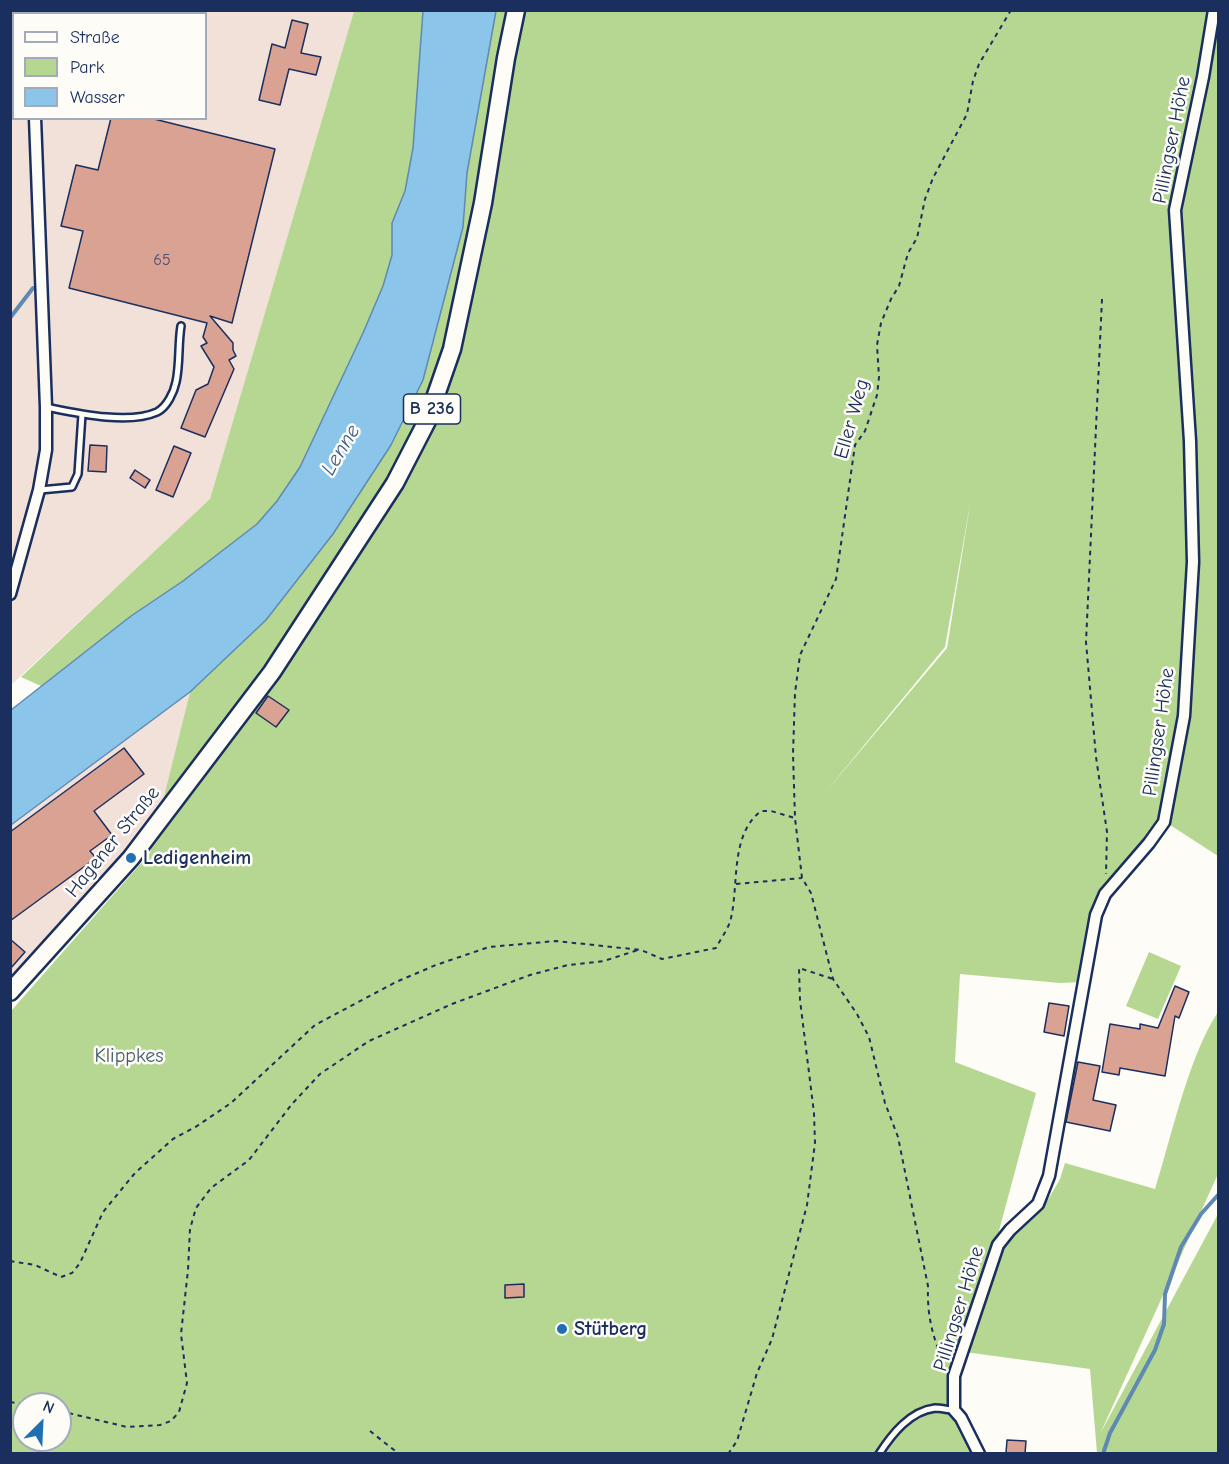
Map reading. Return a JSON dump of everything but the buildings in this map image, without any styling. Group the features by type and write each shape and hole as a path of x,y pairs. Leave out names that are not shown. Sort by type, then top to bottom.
{"main road":[{"name":"Hagener Straße","path":"10,992 131,858 242,713 316,606 384,501 427,422 452,349 483,203 516,10"}],"street":[{"name":"Pillingser Höhe","path":"954,1410 954,1376 998,1245 1010,1230 1038,1204 1049,1176 1096,915 1106,894 1164,822 1184,716 1192,551 1190,441 1175,210 1203,77 1214,10"},
{"path":"10,594 39,490 46,450 35,120"},
{"path":"954,1410 961,1418 979,1454"}],"lane":[{"path":"46,407 82,414 137,418 159,411 170,398 177,381 181,326"},
{"path":"39,490 72,487 78,474 82,414"},
{"path":"879,1454 899,1429 917,1413 935,1408 954,1410"}],"path":[{"name":"Eller Weg","path":"833,979 811,893 802,878 795,818 795,693 800,655 836,579 855,445 865,431 877,395 879,377 877,345 881,323 899,286 908,253 917,238 933,178 966,114 979,64 1011,10"},
{"path":"1102,299 1086,642 1096,757 1107,832 1106,894"},
{"path":"10,1261 35,1265 61,1277 72,1273 80,1263 103,1212 135,1173 173,1138 197,1126 231,1103 315,1026 396,982 436,965 489,947 556,941 641,950 662,959 716,948 731,921 738,854 748,824 761,811 771,811 795,818"},
{"path":"736,884 769,883 802,878"},
{"path":"72,1414 127,1427 160,1425 171,1420 179,1412 186,1383 180,1334 188,1270 190,1229 196,1208 211,1188 249,1160 292,1104 320,1074 369,1041 452,1004 530,975 568,965 604,961 641,950"},
{"path":"728,1454 737,1441 757,1373 772,1339 807,1205 815,1143 800,1000 799,968 833,979 857,1014 868,1037 885,1103 898,1137 928,1286 931,1330 945,1369 954,1376"},
{"path":"370,1431 399,1454"}],"shaded area":[{"path":"11,11 354,11 210,500 11,685"},
{"path":"190,692 162,806 75,911 11,980 11,826"}],"green space":[{"path":"354,11 423,11 413,148 405,191 392,223 392,255 383,286 300,467 277,501 257,524 183,581 131,616 41,686 21,677 210,499"},
{"name":"Klippkes","path":"496,11 1218,11 1218,856 1167,823 1192,643 1188,440 1190,567 1181,716 1161,820 1104,893 1083,982 1060,983 960,974 955,1062 1036,1093 996,1242 950,1377 948,1407 975,1453 11,1454 11,1011 150,853 190,692 266,620 333,534 391,445 423,380 463,227 467,173","holes":["971,499 947,648 824,794 945,647"]},
{"path":"1149,952 1181,966 1158,1019 1126,1006"},
{"path":"1218,1012 1218,1174 1100,1434 1218,1214 1218,1453 1097,1453 1090,1369 965,1352 1000,1248 1046,1203 1060,1179 1065,1163 1155,1189 1189,1074 1207,1031"}],"water":[{"name":"Lenne","path":"423,11 496,11 467,173 463,227 423,380 391,445 333,534 266,620 190,692 11,825 11,710 131,616 183,581 257,524 277,501 300,467 363,333 383,286 392,255 392,223 405,191 413,148"}],"waterway":[{"path":"10,318 33,288"},
{"path":"1103,1454 1110,1433 1155,1350 1164,1324 1165,1294 1181,1247 1201,1214 1218,1195"}],"place":[{"name":"Ledigenheim","path":"131,858"},
{"name":"Stütberg","path":"562,1329"}]}
